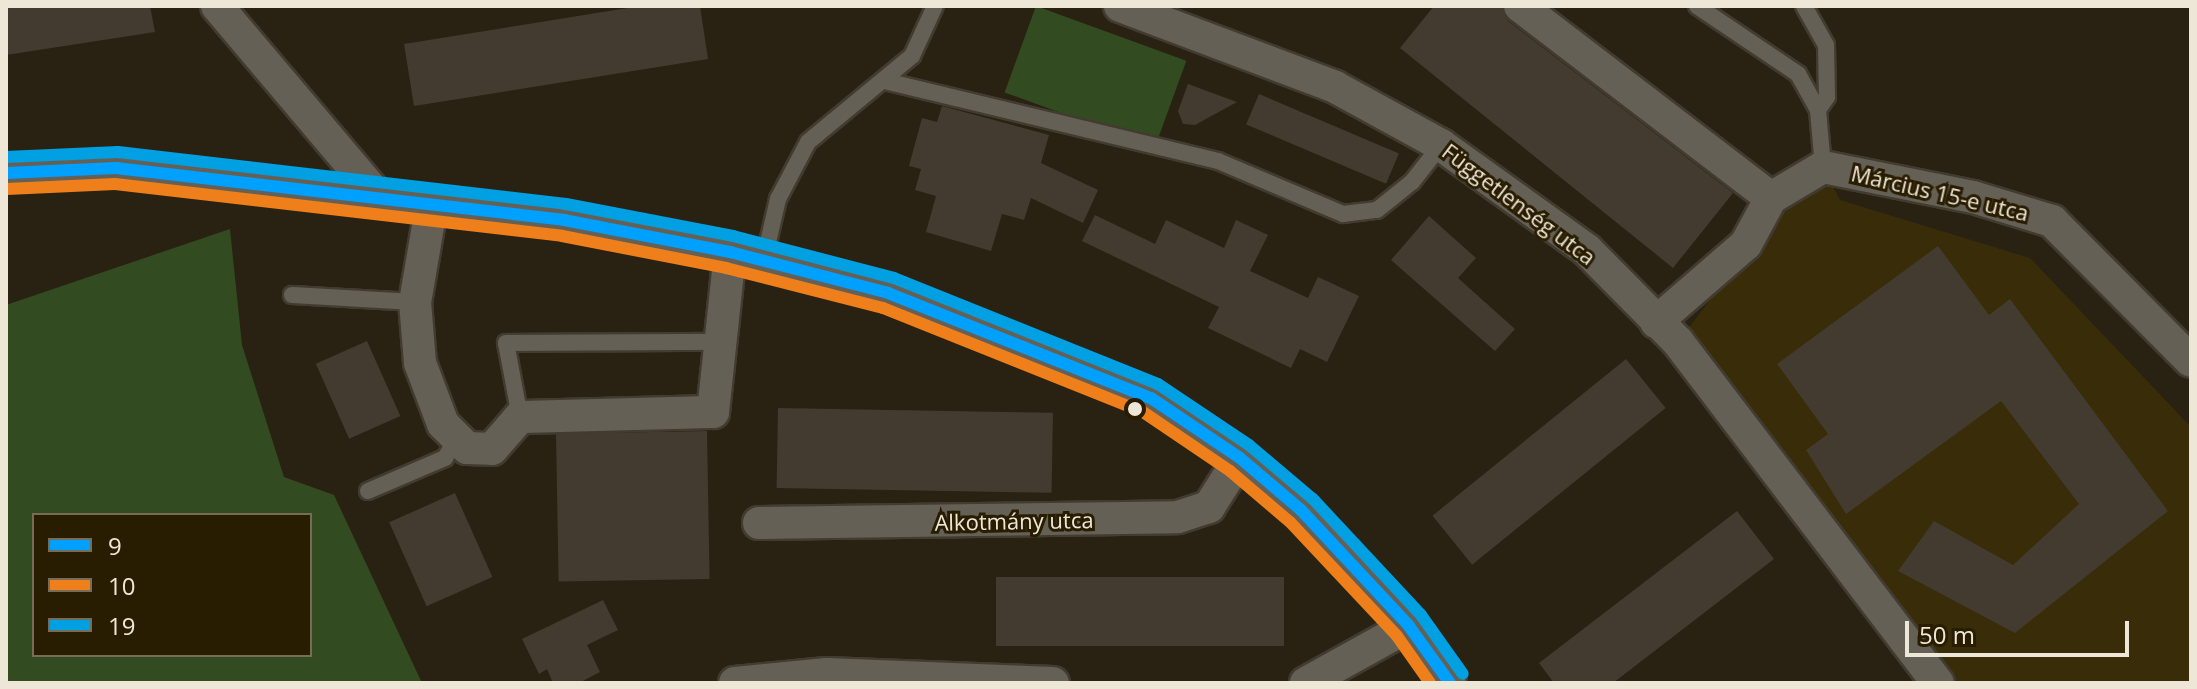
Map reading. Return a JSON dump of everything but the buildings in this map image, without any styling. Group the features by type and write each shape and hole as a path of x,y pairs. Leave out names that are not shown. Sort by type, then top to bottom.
{"street":[{"path":"217,6 377,195"},
{"name":"Függetlenség utca","path":"1120,6 1335,87 1441,145 1587,250 1678,342 1938,683"},
{"path":"1520,6 1771,198"},
{"path":"1656,322 1746,244 1771,198 1823,167"},
{"name":"Március 15-e utca","path":"1823,167 1973,197 2052,221 2191,361"},
{"path":"6,173 116,168 377,195 564,220 730,252 888,293 1043,352 1151,398 1240,458 1301,510 1409,626 1450,683"},
{"path":"432,203 415,302 420,363 443,424 467,448 492,449 520,417 713,412 730,252"},
{"name":"Alkotmány utca","path":"759,523 1178,517 1209,507 1240,458"},
{"path":"1306,683 1409,626"},
{"path":"740,681 827,674 1053,683"}],"lane":[{"path":"764,260 778,199 808,142 912,56 935,6"},
{"path":"1697,6 1798,74 1818,110 1823,167"},
{"path":"1804,6 1826,45 1827,97 1818,110"},
{"path":"885,81 1218,161 1343,214 1377,210 1412,182 1441,145"},
{"path":"292,295 415,302"},
{"path":"520,417 506,343 722,342"},
{"path":"368,491 445,458 457,438"}],"shaded area":[{"path":"1823,167 1840,200 2030,258 2191,427 2191,683 1938,683 1678,342 1748,250 1771,198"}],"green space":[{"path":"1036,6 1186,61 1155,147 1005,92"},
{"path":"230,229 242,345 284,477 334,495 422,683 6,683 6,305"}],"transit line":[{"name":"19","path":"6,157 118,152 566,204 733,236 894,278 1158,384 1249,445 1313,499 1421,615 1463,674"},
{"name":"9","path":"6,173 116,168 564,220 730,252 888,293 1151,398 1240,458 1301,510 1409,626 1450,683"},
{"name":"10","path":"7,189 115,184 562,236 726,268 883,308 1143,412 1230,471 1290,522 1397,636 1430,683"}]}
